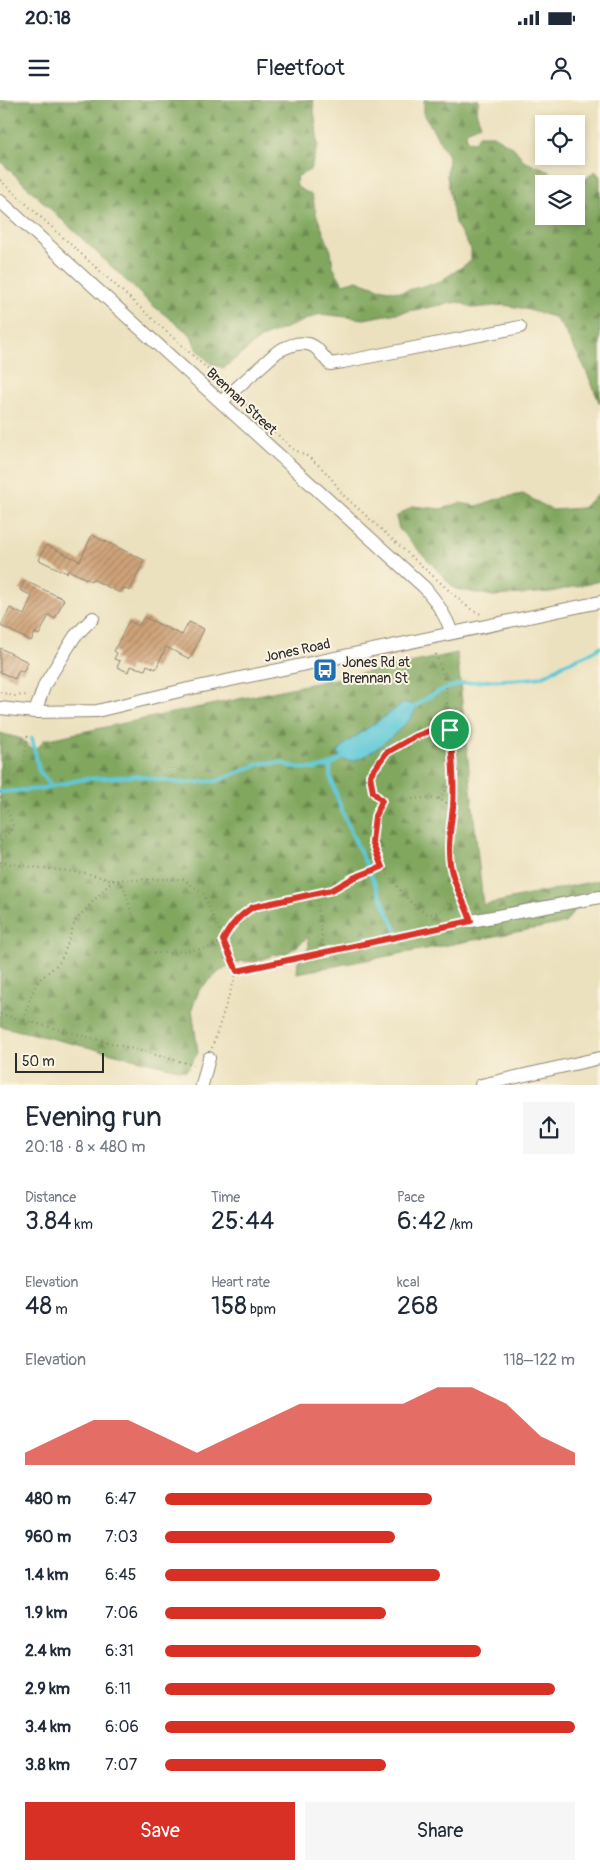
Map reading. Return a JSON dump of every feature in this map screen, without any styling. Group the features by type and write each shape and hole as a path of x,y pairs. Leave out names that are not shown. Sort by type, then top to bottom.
{"street":[{"name":"Brennan Street","path":"0,201 425,588 441,608 452,633"},
{"path":"221,402 277,352 296,344 308,344 316,348 330,364 520,327"},
{"name":"Jones Road","path":"0,708 35,712 98,711 188,689 600,602"},
{"path":"35,712 45,684 74,636 93,618"},
{"path":"471,921 600,898"},
{"path":"481,1085 600,1058"},
{"path":"202,1085 207,1063"}],"path":[{"path":"0,180 294,450 303,452 335,482 342,494 464,604 482,614"},
{"path":"237,971 471,921 458,891 450,863 453,781 450,730 446,684 436,654"},
{"path":"0,692 14,696 29,696"},
{"path":"450,730 432,730 414,737 386,753 370,775 373,792 382,801 424,798 439,799 453,806"},
{"path":"0,779 3,776 15,776 23,769 28,732"},
{"path":"439,799 453,781"},
{"path":"0,792 13,827 0,843"},
{"path":"382,801 375,816 372,842 382,867 404,894 427,914 433,914 439,911 458,891"},
{"path":"0,862 32,868 86,873 119,882 124,887 132,914"},
{"path":"142,949 144,948 150,953 168,953 208,948 223,940 234,920 253,907 332,890 363,874 382,867"},
{"path":"0,1014 22,1020 207,1063 237,971 203,893 183,880 113,880 75,921 64,954 59,963 48,970 38,981 22,1020"},
{"path":"316,894 324,952"}],"green space":[{"path":"0,100 313,100 318,145 310,170 296,177 297,187 312,195 316,214 331,251 333,267 343,284 357,280 378,288 400,292 439,282 471,261 471,249 455,223 447,176 448,156 424,114 424,100 479,100 476,112 481,125 466,131 467,141 475,142 479,135 493,135 514,148 525,162 543,168 554,175 535,175 535,225 585,225 585,178 595,171 600,176 600,404 584,366 563,328 554,317 521,308 504,305 474,308 458,302 364,319 320,314 261,338 224,368 211,364 196,348 191,335 151,304 0,161"},
{"path":"600,493 600,581 551,592 493,596 455,589 399,529 396,517 413,506 441,509 460,503 477,506 500,498 523,494 552,510 582,508"},
{"path":"457,653 483,905 600,880 600,898 574,911 565,923 297,973 298,961 309,947 308,937 287,953 273,955 256,962 241,961 220,971 199,990 192,1009 198,1053 186,1071 0,1026 0,733 22,739 30,748 38,748 44,740"}],"water":[{"path":"404,703 413,704 415,712 395,734 365,756 349,761 341,759 338,752 345,744"}],"building":[{"path":"92,535 144,560 130,591 123,588 120,593 92,579 91,581 68,570 67,573 39,560 46,545 80,561"},
{"path":"25,581 64,599 55,619 49,615 39,635 35,633 31,641 1,626 10,608 24,615 32,596 20,590"},
{"path":"144,617 182,635 189,622 204,629 190,659 166,647 156,669 147,665 145,670 130,666 128,672 117,667 120,661 114,659 117,653 114,651 129,621 139,626"},
{"path":"0,648 28,662 23,672 19,670 15,679 0,672"}],"waterway":[{"path":"411,710 441,690 470,682 516,680 542,676 600,647"},
{"path":"32,738 39,771 51,785"},
{"path":"0,792 39,789 84,779 137,776 181,783 217,781 262,763 281,763 300,768 314,769 330,765 343,757"},
{"path":"330,765 330,776 343,814 396,930"}],"place":[{"name":"Jones Rd at Brennan St","path":"325,670"}],"route":[{"path":"432,730 450,730 453,806 450,831 450,863 458,891 471,921 237,971 223,940 234,920 243,913 253,907 332,890 353,878 382,867 372,842 375,816 382,801 373,792 370,775 386,753 414,737 432,730"}]}
